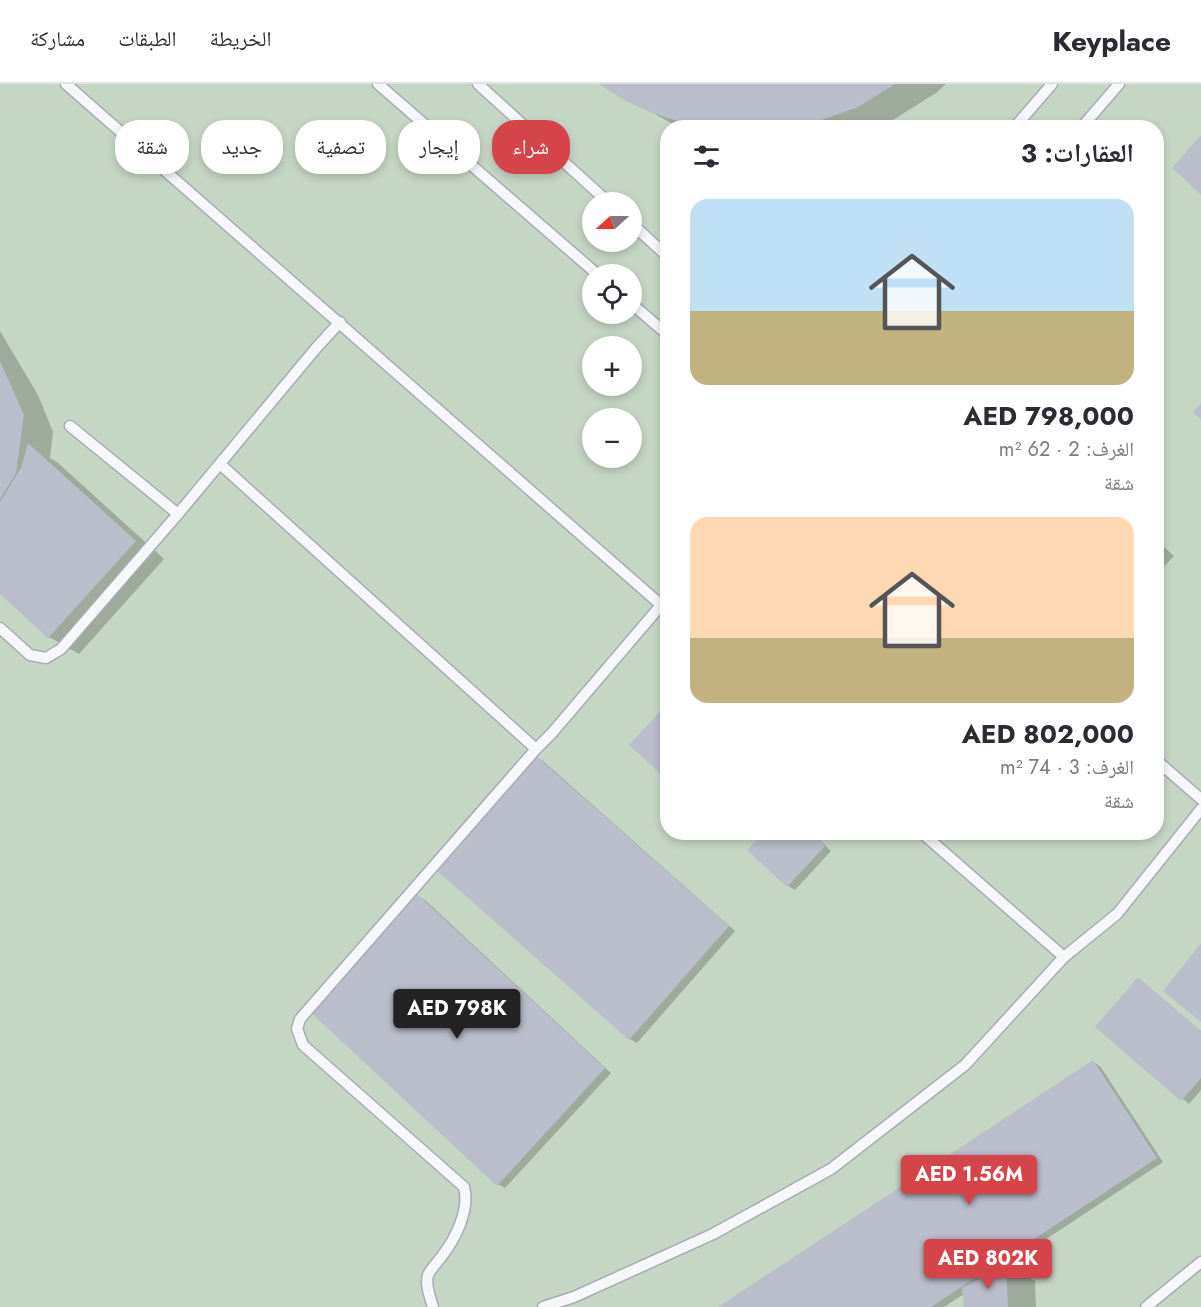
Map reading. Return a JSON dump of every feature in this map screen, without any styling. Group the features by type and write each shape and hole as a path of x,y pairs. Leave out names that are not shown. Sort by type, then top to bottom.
{"lane":[{"path":"66,84 660,600"},
{"path":"378,84 585,264"},
{"path":"477,84 597,192"},
{"path":"1021,120 1052,84"},
{"path":"1088,120 1119,84"},
{"path":"642,233 660,250"},
{"path":"642,313 660,328"},
{"path":"0,628 30,655 46,658 61,649 340,322"},
{"path":"70,426 178,514"},
{"path":"220,464 536,749"},
{"path":"433,1307 427,1285 428,1275 444,1254 456,1232 467,1204 464,1187 303,1045 297,1029 300,1019 660,610"},
{"path":"1164,767 1201,799"},
{"path":"543,1307 574,1297 713,1234 831,1169 965,1065 1064,957 1117,914 1201,809"},
{"path":"930,840 1064,957"},
{"path":"1146,1307 1201,1262"}],"green space":[{"path":"0,84 1201,84 1201,1307 0,1307"}],"building":[{"path":"599,84 895,84 858,107 821,120 674,120 624,100"},
{"path":"1201,135 1201,195 1172,168"},
{"path":"0,361 24,415 16,473 0,499"},
{"path":"1201,403 1201,420 1193,412"},
{"path":"28,443 136,541 48,638 0,594 0,502 21,468"},
{"path":"660,712 660,774 629,745"},
{"path":"535,755 729,926 629,1040 435,869"},
{"path":"756,840 819,840 825,846 787,887 747,850"},
{"path":"417,894 605,1068 497,1186 309,1011"},
{"path":"1201,943 1201,1022 1163,991"},
{"path":"1138,977 1201,1031 1201,1078 1181,1101 1095,1027"},
{"path":"1093,1060 1157,1158 931,1307 718,1307"},
{"path":"1006,1263 1008,1307 964,1307 962,1288"}]}
